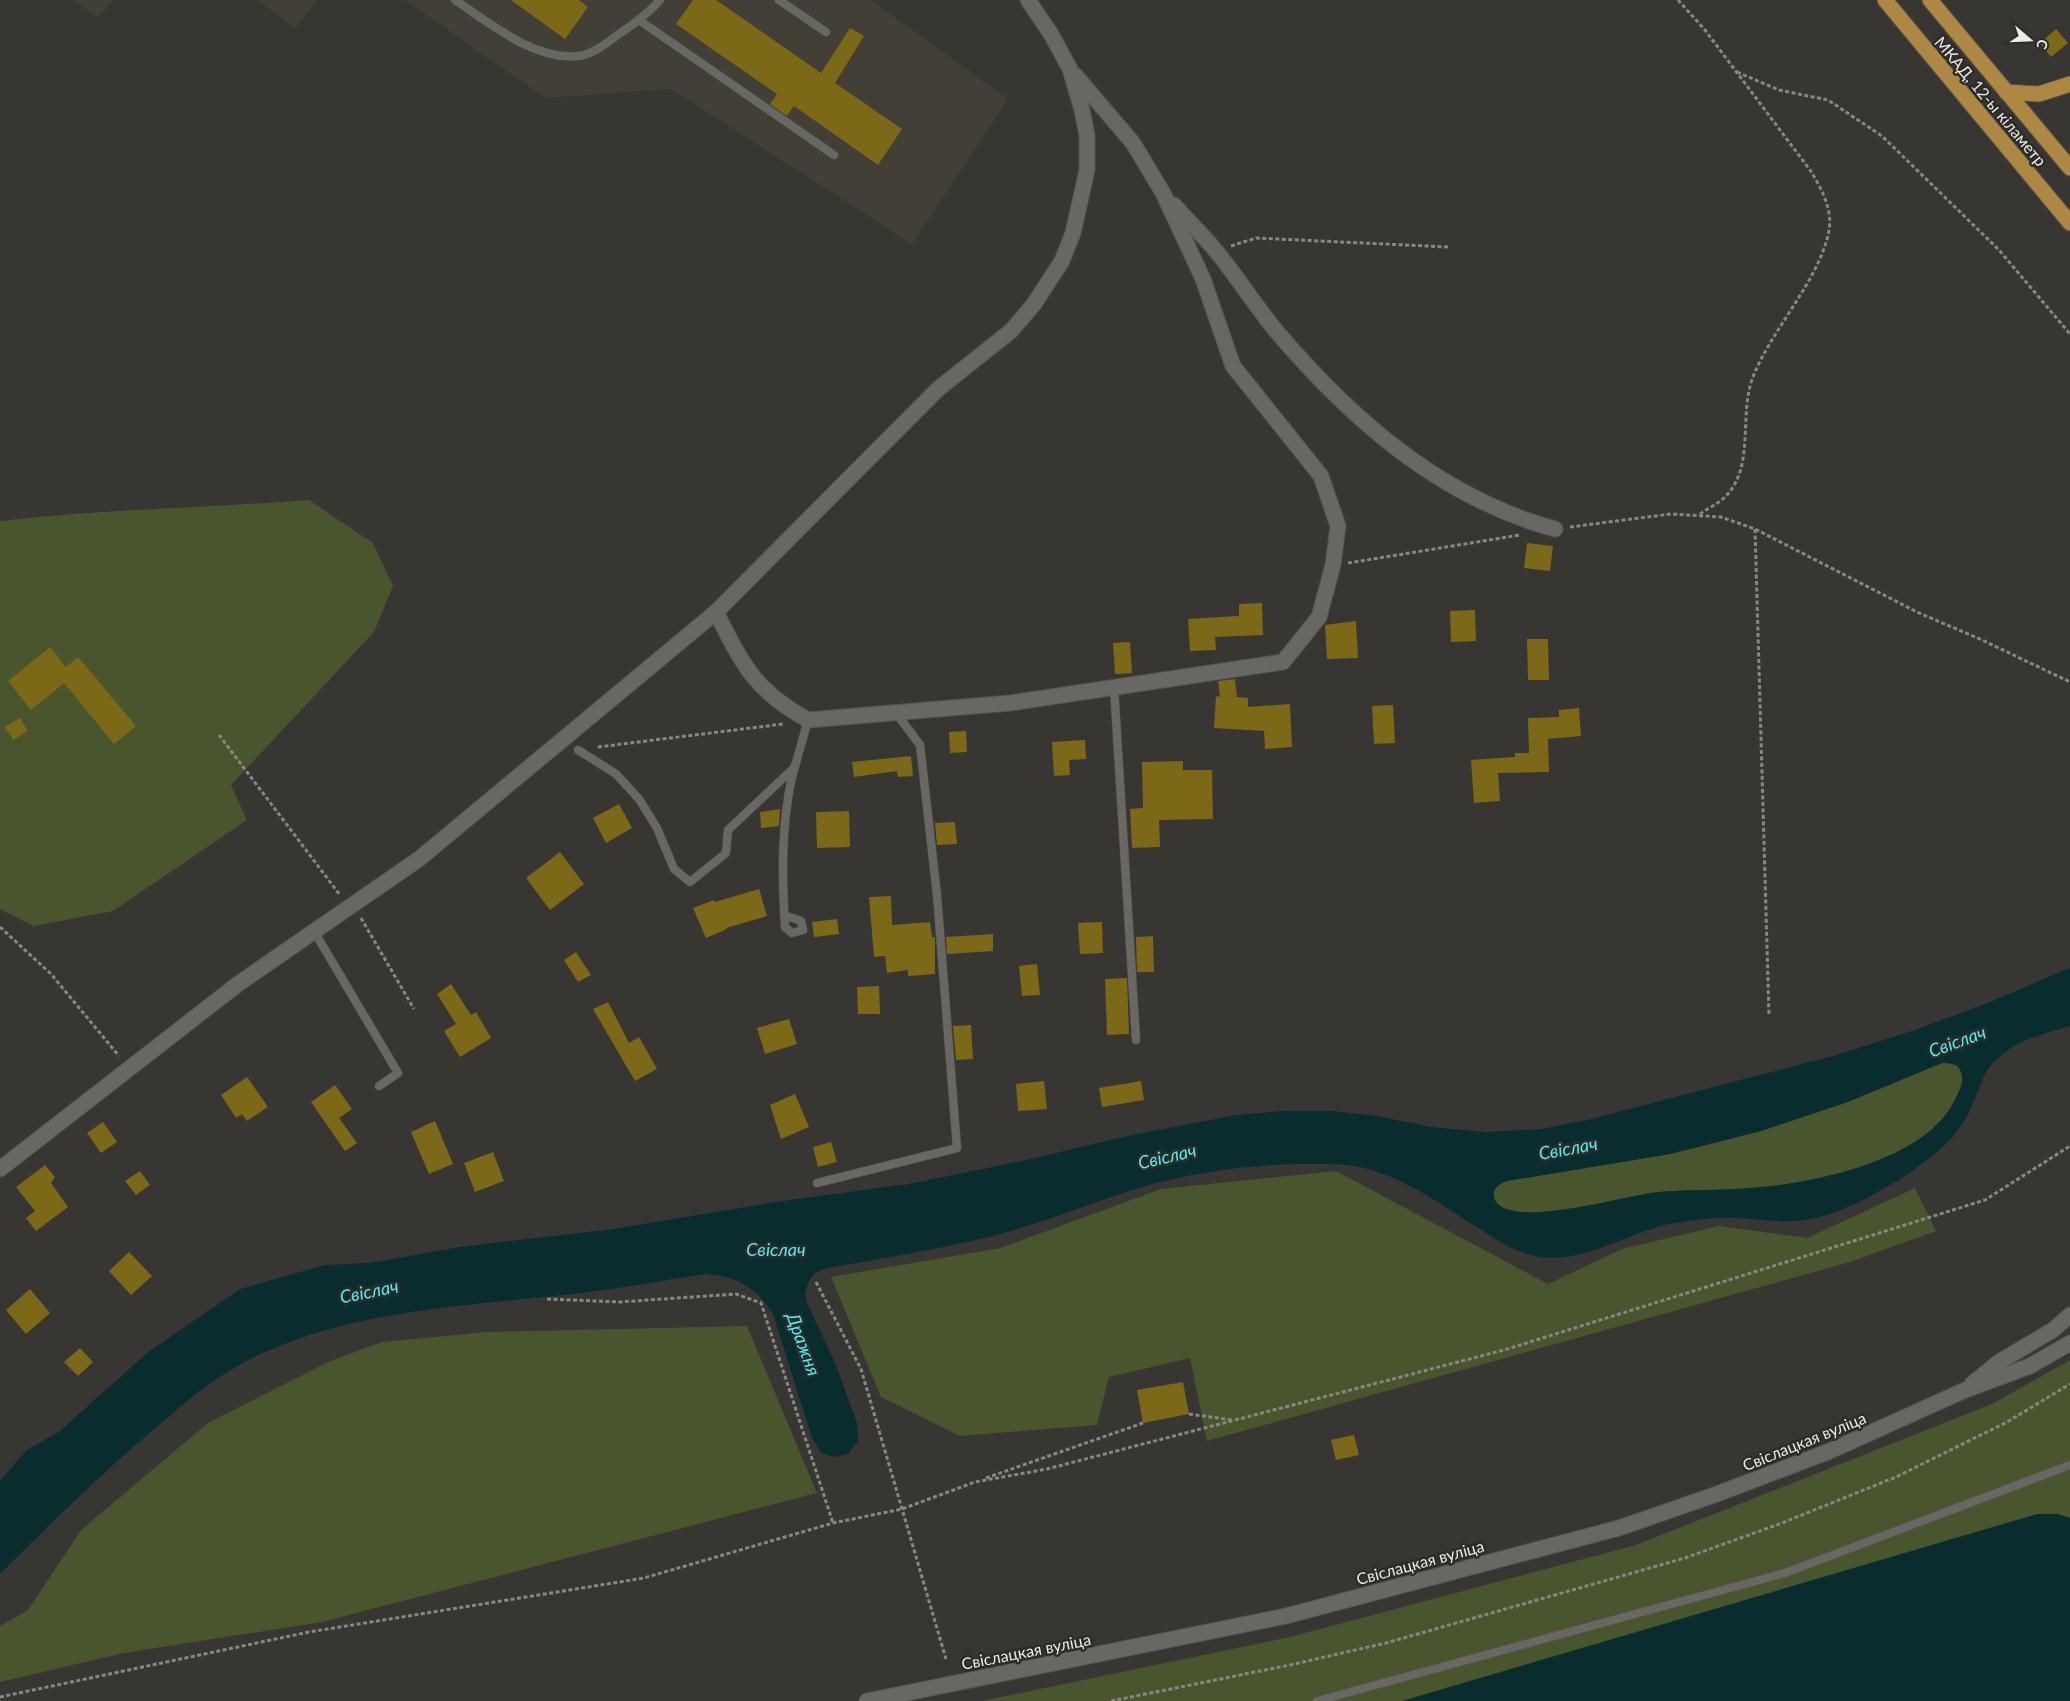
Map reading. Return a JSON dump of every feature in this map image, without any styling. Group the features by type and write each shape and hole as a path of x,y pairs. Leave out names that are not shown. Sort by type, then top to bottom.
{"highway":[{"name":"МКАД, 12-ы кіламетр","path":"1884,0 2070,224"},
{"name":"МКАД, 12-ы кіламетр","path":"1930,0 2070,168"},
{"path":"2006,92 2039,94 2070,84"}],"street":[{"path":"716,612 738,656 761,688 784,707 808,720 1010,703 1283,662 1320,617 1333,565 1338,526 1321,476 1233,366 1202,278 1163,193 1133,143 1070,69 1051,34 1028,0"},
{"path":"0,1169 238,984 419,859 716,612 930,396 1011,331 1034,304 1062,261 1070,240 1087,170 1087,135 1070,69"},
{"path":"1163,193 1219,254 1276,331 1338,400 1368,427 1398,451 1472,497 1526,520 1555,529"},
{"name":"Свіслацкая вуліца","path":"1963,1391 1999,1362 2053,1330 2070,1315"},
{"name":"Свіслацкая вуліца","path":"867,1701 1286,1616 1619,1528 1717,1494 1830,1451 1963,1391 2023,1369 2070,1343"}],"lane":[{"path":"455,0 522,45 555,54 579,56 593,51 649,13 660,0"},
{"path":"779,0 826,32"},
{"path":"638,20 834,155"},
{"path":"1114,687 1136,1040"},
{"path":"817,1183 957,1148 937,895 920,745 896,713"},
{"path":"784,914 784,843 795,768 808,720"},
{"path":"578,750 616,774 638,799 657,828 674,869 690,882 726,853 728,830 795,768"},
{"path":"314,931 398,1073 379,1086"},
{"path":"1317,1701 1785,1573 2070,1465"}],"path":[{"path":"1678,0 1705,30 1810,170 1824,193 1830,228 1823,253 1753,377 1746,402 1742,469 1725,496 1699,514"},
{"path":"1737,72 1779,90 1828,100 1882,136 1999,250 2070,334"},
{"path":"1219,254 1235,243 1256,238 1448,246"},
{"path":"1769,1016 1756,529 1919,613 1980,639 2070,682"},
{"path":"578,750 808,720"},
{"path":"218,735 323,876 351,906 414,1009"},
{"path":"0,927 51,974 129,1068"},
{"path":"975,1482 1047,1469 1504,1350 1985,1200 2070,1146"},
{"path":"816,1282 861,1369 946,1659"},
{"path":"548,1299 619,1302 736,1294 761,1303 833,1523"},
{"path":"1112,1701 1290,1665 1386,1643 1685,1558 1782,1524 1896,1477 2007,1422 2070,1384"},
{"path":"1189,1414 1236,1420"},
{"path":"0,1698 309,1632 644,1578 833,1523 902,1509 1143,1423"}],"shaded area":[{"path":"72,0 113,0 98,17"},
{"path":"257,0 317,0 295,28"},
{"path":"405,0 871,0 1008,99 912,244 671,89 545,98"}],"green space":[{"path":"309,500 373,543 393,586 374,632 231,785 247,820 113,911 34,926 0,909 0,521 77,514"},
{"path":"1942,1063 1956,1065 1962,1076 1960,1090 1951,1107 1936,1125 1916,1141 1866,1165 1811,1180 1785,1184 1735,1189 1659,1192 1546,1212 1523,1212 1505,1209 1495,1200 1494,1190 1507,1181 1670,1154 1761,1131"},
{"path":"1336,1171 1548,1284 1622,1249 1719,1226 1807,1238 1915,1188 1936,1231 1850,1262 1207,1441 1190,1358 1109,1377 1097,1425 960,1436 881,1397 831,1277 1000,1248 1161,1189"},
{"path":"747,1326 817,1493 322,1622 124,1653 0,1682 0,1626 28,1610 81,1530 208,1423 330,1361 382,1342 486,1332"},
{"path":"2070,1360 2070,1701 982,1701 1290,1637 1636,1545 1994,1403"}],"water":[{"name":"Свіслач","path":"2070,968 2070,1026 2021,1043 2000,1056 1984,1076 1961,1126 1933,1155 1894,1183 1850,1206 1830,1214 1812,1219 1793,1221 1728,1218 1675,1223 1581,1254 1563,1257 1544,1257 1517,1251 1408,1185 1372,1170 1353,1166 1287,1164 1240,1168 1171,1179 1129,1191 1012,1231 929,1250 824,1269 815,1273 809,1281 805,1292 807,1303 836,1365 857,1423 858,1441 848,1454 835,1457 821,1453 812,1438 773,1314 753,1290 727,1277 706,1274 582,1293 437,1308 353,1323 312,1334 272,1349 234,1368 204,1388 117,1461 0,1574 0,1481 27,1450 60,1431 147,1353 240,1289 325,1265 370,1263 460,1247 613,1229 782,1201 909,1184 1022,1161 1132,1135 1236,1115 1283,1111 1333,1111 1377,1116 1431,1127 1486,1132 1541,1129 1587,1120 1833,1056 1915,1030 1985,1004","holes":["1942,1063 1953,1064 1958,1067 1962,1076 1960,1090 1951,1107 1936,1125 1916,1141 1866,1165 1811,1180 1785,1184 1735,1189 1659,1192 1546,1212 1523,1212 1505,1209 1495,1200 1494,1190 1507,1181 1670,1154 1761,1131 1848,1102"]},
{"path":"2037,1514 2058,1514 2070,1518 2070,1701 1402,1701"}],"building":[{"path":"511,0 579,0 588,7 565,39"},
{"path":"693,0 716,0 821,73 850,28 864,36 835,83 902,129 878,165 794,106 787,116 770,104 777,94 676,24"},
{"path":"2056,29 2068,43 2051,57 2040,43"},
{"path":"1527,543 1553,546 1550,571 1524,568"},
{"path":"1262,603 1263,635 1215,637 1216,650 1190,651 1188,619 1239,616 1239,604"},
{"path":"1475,610 1476,641 1451,642 1450,611"},
{"path":"1356,621 1358,658 1327,659 1325,625"},
{"path":"1527,639 1548,639 1549,680 1528,680"},
{"path":"1130,642 1132,673 1115,674 1113,643"},
{"path":"50,647 66,667 78,657 136,726 114,744 64,683 31,710 8,681"},
{"path":"1235,679 1237,697 1248,698 1248,707 1290,704 1292,747 1265,749 1264,731 1214,728 1216,696 1220,697 1218,681"},
{"path":"1393,705 1395,743 1374,744 1372,706"},
{"path":"1579,708 1581,736 1548,739 1549,772 1498,773 1500,801 1474,803 1471,760 1515,757 1515,753 1529,753 1528,718 1559,717 1559,710"},
{"path":"20,718 28,731 13,740 5,727"},
{"path":"966,731 967,752 950,753 949,732"},
{"path":"1085,740 1086,759 1069,760 1070,775 1054,776 1052,742"},
{"path":"911,756 913,776 898,777 897,771 854,777 852,762"},
{"path":"1183,761 1183,770 1212,770 1213,819 1159,820 1160,847 1132,848 1130,809 1143,808 1142,762"},
{"path":"619,804 632,828 606,843 593,818"},
{"path":"780,809 779,826 761,828 760,812"},
{"path":"849,811 850,847 817,848 816,812"},
{"path":"955,822 957,844 937,845 935,823"},
{"path":"560,852 584,884 550,910 526,878"},
{"path":"759,889 767,916 726,928 706,938 693,908 714,900 715,902"},
{"path":"891,896 892,925 930,922 932,937 935,937 935,974 908,976 908,970 887,973 885,956 874,957 869,897"},
{"path":"837,919 839,934 814,937 812,922"},
{"path":"1102,922 1103,953 1080,954 1078,923"},
{"path":"993,934 993,951 947,954 946,937"},
{"path":"1153,936 1154,972 1137,972 1136,937"},
{"path":"576,952 591,975 578,982 564,960"},
{"path":"1037,964 1040,995 1022,996 1019,966"},
{"path":"1127,978 1129,1034 1107,1035 1105,979"},
{"path":"451,984 471,1015 476,1012 491,1038 460,1057 444,1031 456,1024 437,994"},
{"path":"879,986 880,1014 858,1014 857,987"},
{"path":"608,1002 629,1043 639,1037 657,1069 635,1081 593,1009"},
{"path":"789,1019 797,1044 765,1054 757,1028"},
{"path":"971,1025 973,1059 956,1060 953,1026"},
{"path":"247,1077 268,1107 247,1121 242,1114 236,1118 221,1095"},
{"path":"1044,1081 1047,1109 1018,1111 1016,1084"},
{"path":"1141,1081 1144,1100 1102,1107 1099,1088"},
{"path":"335,1085 352,1109 339,1118 357,1143 345,1151 311,1102"},
{"path":"795,1094 809,1127 781,1139 770,1105"},
{"path":"435,1121 453,1164 429,1174 411,1132"},
{"path":"103,1122 117,1142 101,1153 87,1133"},
{"path":"831,1142 837,1162 818,1167 813,1147"},
{"path":"493,1152 504,1181 475,1192 464,1163"},
{"path":"45,1165 55,1177 51,1183 68,1207 36,1231 26,1218 35,1211 16,1187"},
{"path":"140,1171 150,1185 136,1195 125,1181"},
{"path":"129,1252 152,1276 131,1295 109,1271"},
{"path":"30,1289 50,1313 26,1334 6,1310"},
{"path":"80,1348 93,1362 78,1376 64,1362"},
{"path":"1183,1382 1189,1414 1143,1423 1137,1390"},
{"path":"1354,1435 1359,1455 1336,1460 1331,1440"}],"water label":[{"name":"Дражня","path":"804,1344"}]}
